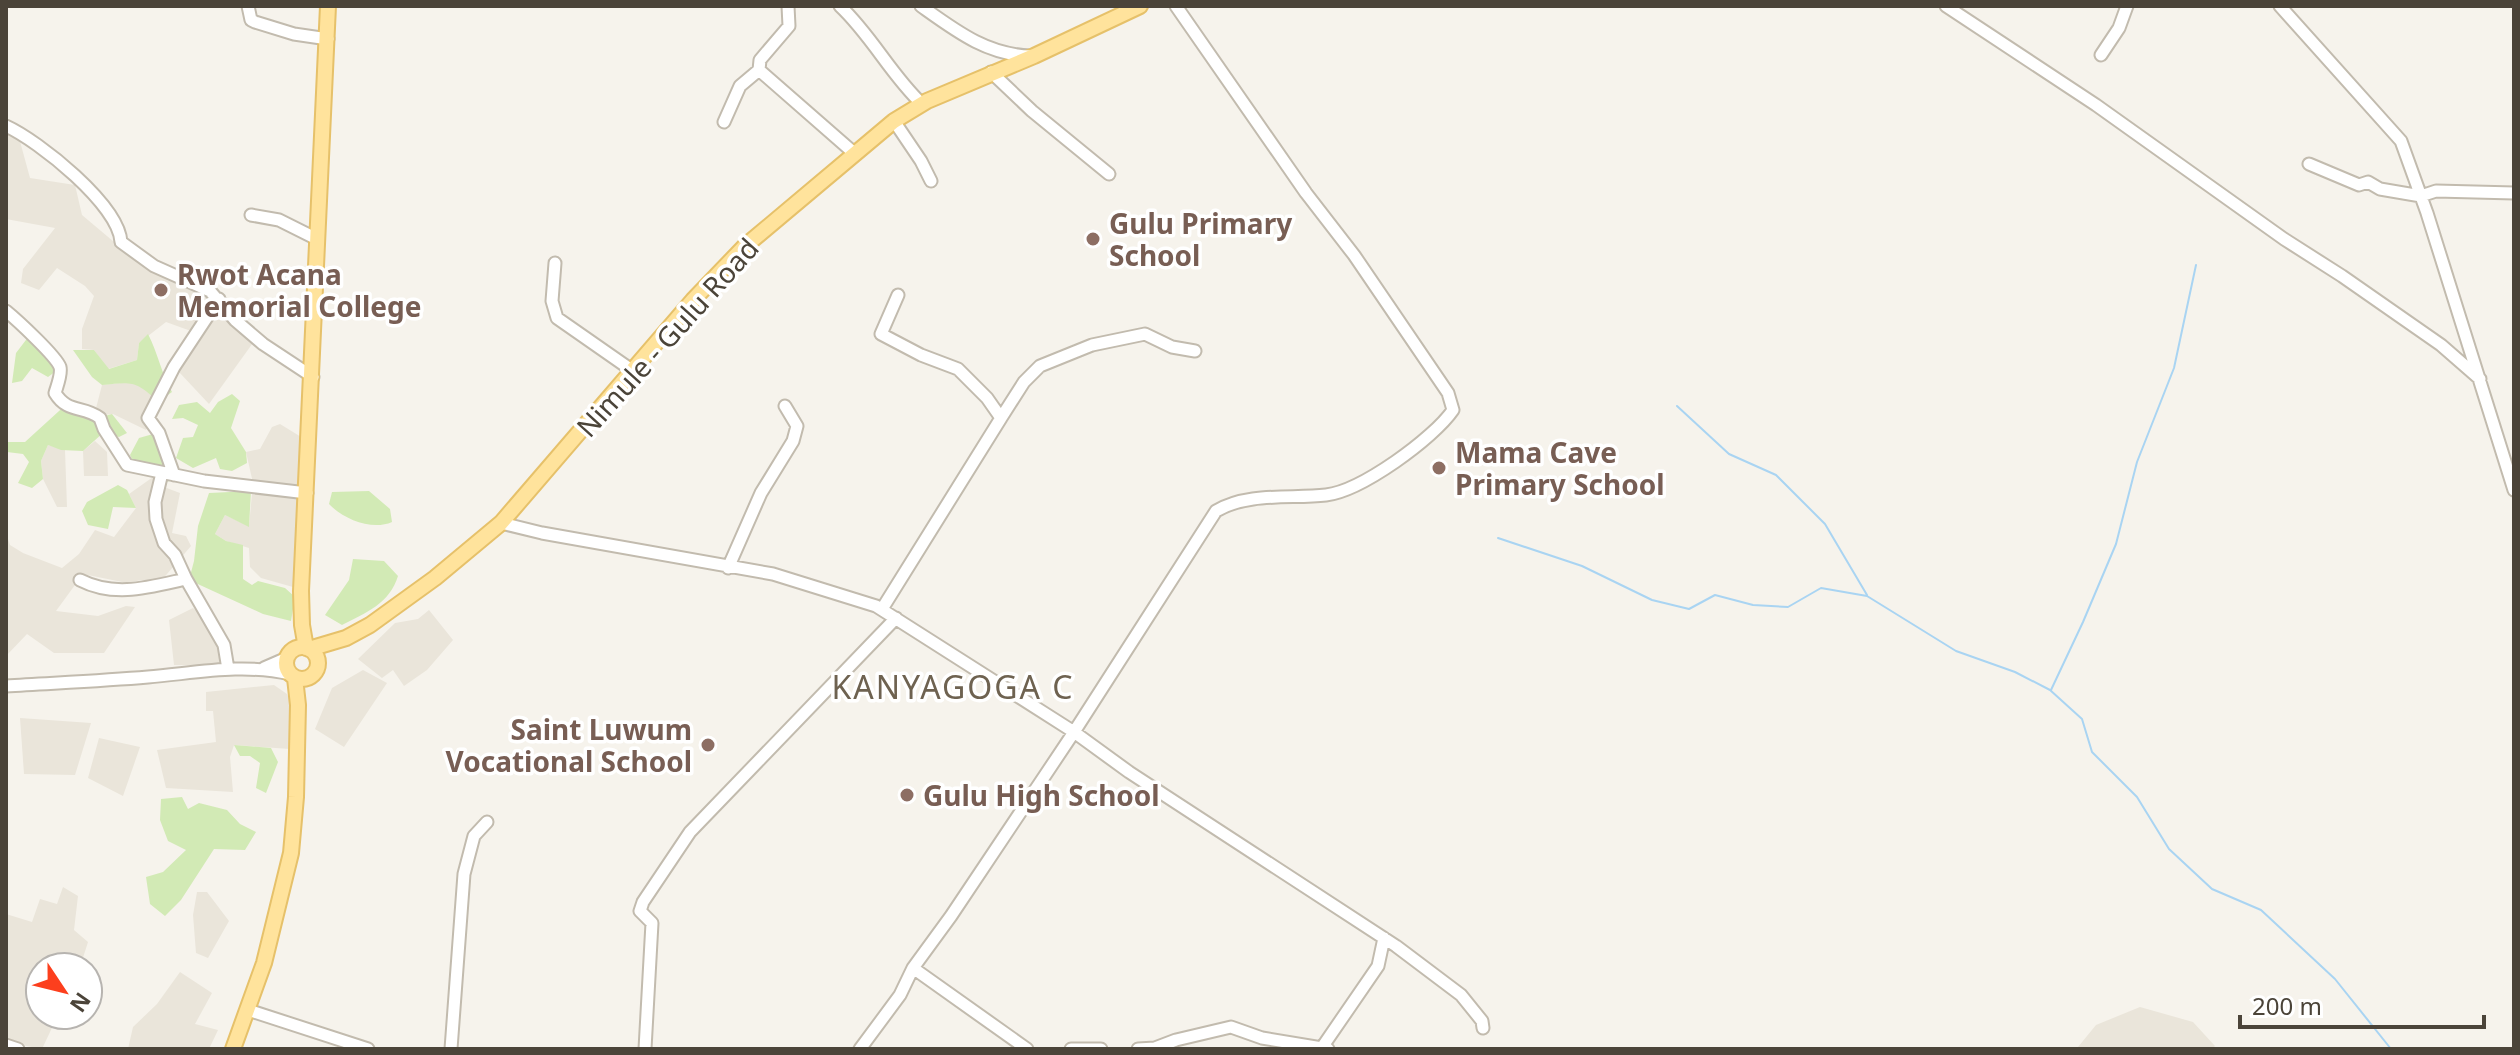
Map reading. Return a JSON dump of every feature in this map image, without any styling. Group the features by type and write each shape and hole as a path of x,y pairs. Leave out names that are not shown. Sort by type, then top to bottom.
{"main road":[{"path":"233,1049 268,948 291,853 296,797 299,651 328,6"},
{"name":"Nimule - Gulu Road","path":"299,651 346,638 370,625 435,578 501,523 693,300 744,247 894,121 922,104 1140,6"},
{"name":"Nimule - Gulu Road","path":"298,676 314,673 318,664 346,638"},
{"path":"299,651 316,657 318,664"}],"street":[{"path":"248,6 252,21 294,34 328,39"},
{"path":"724,122 740,86 759,70 760,60 789,26 788,6"},
{"path":"840,6 864,30 895,74 922,104"},
{"path":"921,6 968,37 1001,54 1034,56"},
{"path":"860,1049 900,995 913,968 1074,732 1216,511 1230,504 1253,500 1331,495 1356,487 1408,451 1453,410 1448,393 1363,268 1306,193 1176,6"},
{"path":"1946,6 2096,105 2284,239 2441,345 2480,379"},
{"path":"2101,55 2119,28 2127,6"},
{"path":"2280,6 2401,141 2514,490"},
{"path":"759,70 854,153"},
{"path":"991,72 1032,111 1109,174"},
{"path":"894,121 931,181"},
{"path":"6,126 26,135 82,181 121,231 121,242 135,254 154,266 200,285 219,299 235,320 263,344 313,377"},
{"path":"2309,164 2359,185 2368,182 2380,189 2421,196 2436,191 2514,193"},
{"path":"251,215 279,220 317,239"},
{"path":"555,263 552,301 557,318 633,371"},
{"path":"898,295 881,334 921,355 958,369 987,398 1001,418"},
{"path":"219,299 174,367 148,418 163,441 168,474 155,502 156,519 164,543 175,555 224,645 228,669"},
{"path":"6,311 31,333 60,367 55,393 61,402 69,408 97,415 127,465 168,474 307,493"},
{"path":"882,609 1024,382 1040,366 1092,345 1145,334 1172,347 1195,351"},
{"path":"728,568 761,493 793,441 797,426 785,406"},
{"path":"501,523 773,574 882,609 1384,938 1461,995 1482,1021 1483,1028"},
{"path":"80,580 104,589 135,591 186,579"},
{"path":"645,1049 652,923 640,911 643,902 690,832 896,618"},
{"path":"264,668 299,651"},
{"path":"6,686 228,669 264,668 298,676"},
{"path":"451,1049 464,874 474,836 487,822"},
{"path":"1138,1049 1155,1048 1231,1027 1262,1038 1326,1048 1378,966 1384,938"},
{"path":"913,968 1027,1049"},
{"path":"248,1010 368,1049"},
{"path":"6,1045 18,1049"},
{"path":"1071,1049 1101,1049"}],"shaded area":[{"path":"6,133 18,134 30,178 75,185 82,215 139,263 214,298 255,340 209,404 179,372 202,335 166,322 139,343 137,360 108,369 94,350 82,349 82,329 94,296 85,286 57,268 39,290 21,283 23,269 55,228 6,219"},
{"path":"131,382 142,386 158,402 146,430 113,414 94,416 102,385"},
{"path":"280,424 306,440 300,589 261,578 250,567 249,548 215,534 225,515 249,526 253,483 246,452 260,449 272,427"},
{"path":"95,441 107,452 108,476 84,476 83,451"},
{"path":"48,445 65,450 67,507 57,507 43,479 41,461"},
{"path":"153,477 164,487 180,493 172,533 186,536 191,546 161,581 127,583 83,574 56,611 98,616 126,606 135,607 104,653 54,653 27,634 6,656 6,533 10,545 62,568 79,554 95,530 114,537 136,508 129,494"},
{"path":"193,608 209,622 222,641 219,665 174,665 169,620"},
{"path":"429,610 453,640 427,670 404,686 393,670 382,678 358,659 395,623 418,619"},
{"path":"363,670 387,683 344,747 315,729 332,688"},
{"path":"274,685 287,694 294,709 290,749 234,745 230,757 233,792 166,788 157,750 216,742 213,711 206,711 206,692"},
{"path":"20,718 91,723 75,775 24,774"},
{"path":"99,738 140,747 123,796 88,778"},
{"path":"63,887 78,896 74,930 88,942 85,951 24,951 24,1031 50,1031 42,1049 6,1042 6,914 32,922 40,899 57,904"},
{"path":"197,892 207,892 229,921 208,958 196,953 193,915"},
{"path":"180,972 212,993 195,1024 218,1030 209,1049 128,1049 133,1027 157,1004"},
{"path":"2140,1007 2193,1022 2215,1046 2212,1049 2078,1047 2096,1025"}],"green space":[{"path":"148,334 172,392 158,402 133,384 102,385 92,377 73,350 94,350 109,369 137,360 139,343"},
{"path":"29,336 50,357 56,371 48,377 32,368 22,381 12,383 16,353"},
{"path":"232,394 240,401 231,428 246,452 247,463 232,471 220,469 216,458 193,468 176,458 183,438 193,437 198,425 183,418 172,419 179,405 197,402 210,413 218,402"},
{"path":"70,401 101,417 112,414 127,433 119,437 104,432 83,451 61,450 48,445 41,461 43,479 32,488 18,483 29,462 23,454 7,452 6,442 25,442"},
{"path":"153,434 162,436 170,462 171,481 161,482 154,469 135,465 130,455 139,438"},
{"path":"118,485 127,490 136,508 113,507 108,529 88,525 82,511 87,502"},
{"path":"251,491 249,527 225,515 215,534 226,541 243,545 243,579 252,585 258,581 285,588 295,597 291,621 263,614 189,580 198,526 209,493"},
{"path":"369,491 390,509 392,522 376,525 358,522 329,504 332,492"},
{"path":"353,559 384,561 398,576 383,600 342,625 325,615 349,580"},
{"path":"234,745 271,748 278,762 266,793 256,788 260,763 250,756 240,756"},
{"path":"182,797 188,809 199,803 227,810 240,824 256,832 245,850 214,849 181,900 165,916 150,904 146,877 163,872 186,850 168,841 160,820 161,799"}],"waterway":[{"path":"2051,690 2116,544 2137,462 2174,368 2196,265"},
{"path":"1677,406 1729,454 1776,475 1825,524 1867,595"},
{"path":"1498,538 1582,566 1652,600 1689,609 1715,595 1753,605 1788,607 1821,588 1867,596 1956,651 2015,672 2050,690 2082,719 2092,752 2137,797 2169,849 2212,889 2261,910 2335,979 2391,1049"}],"place":[{"name":"Gulu Primary School","path":"1093,239"},
{"name":"Rwot Acana Memorial College","path":"161,290"},
{"name":"Mama Cave Primary School","path":"1439,468"},
{"name":"Saint Luwum Vocational School","path":"708,745"},
{"name":"Gulu High School","path":"907,795"}],"district":[{"name":"KANYAGOGA C","path":"953,686"}]}
